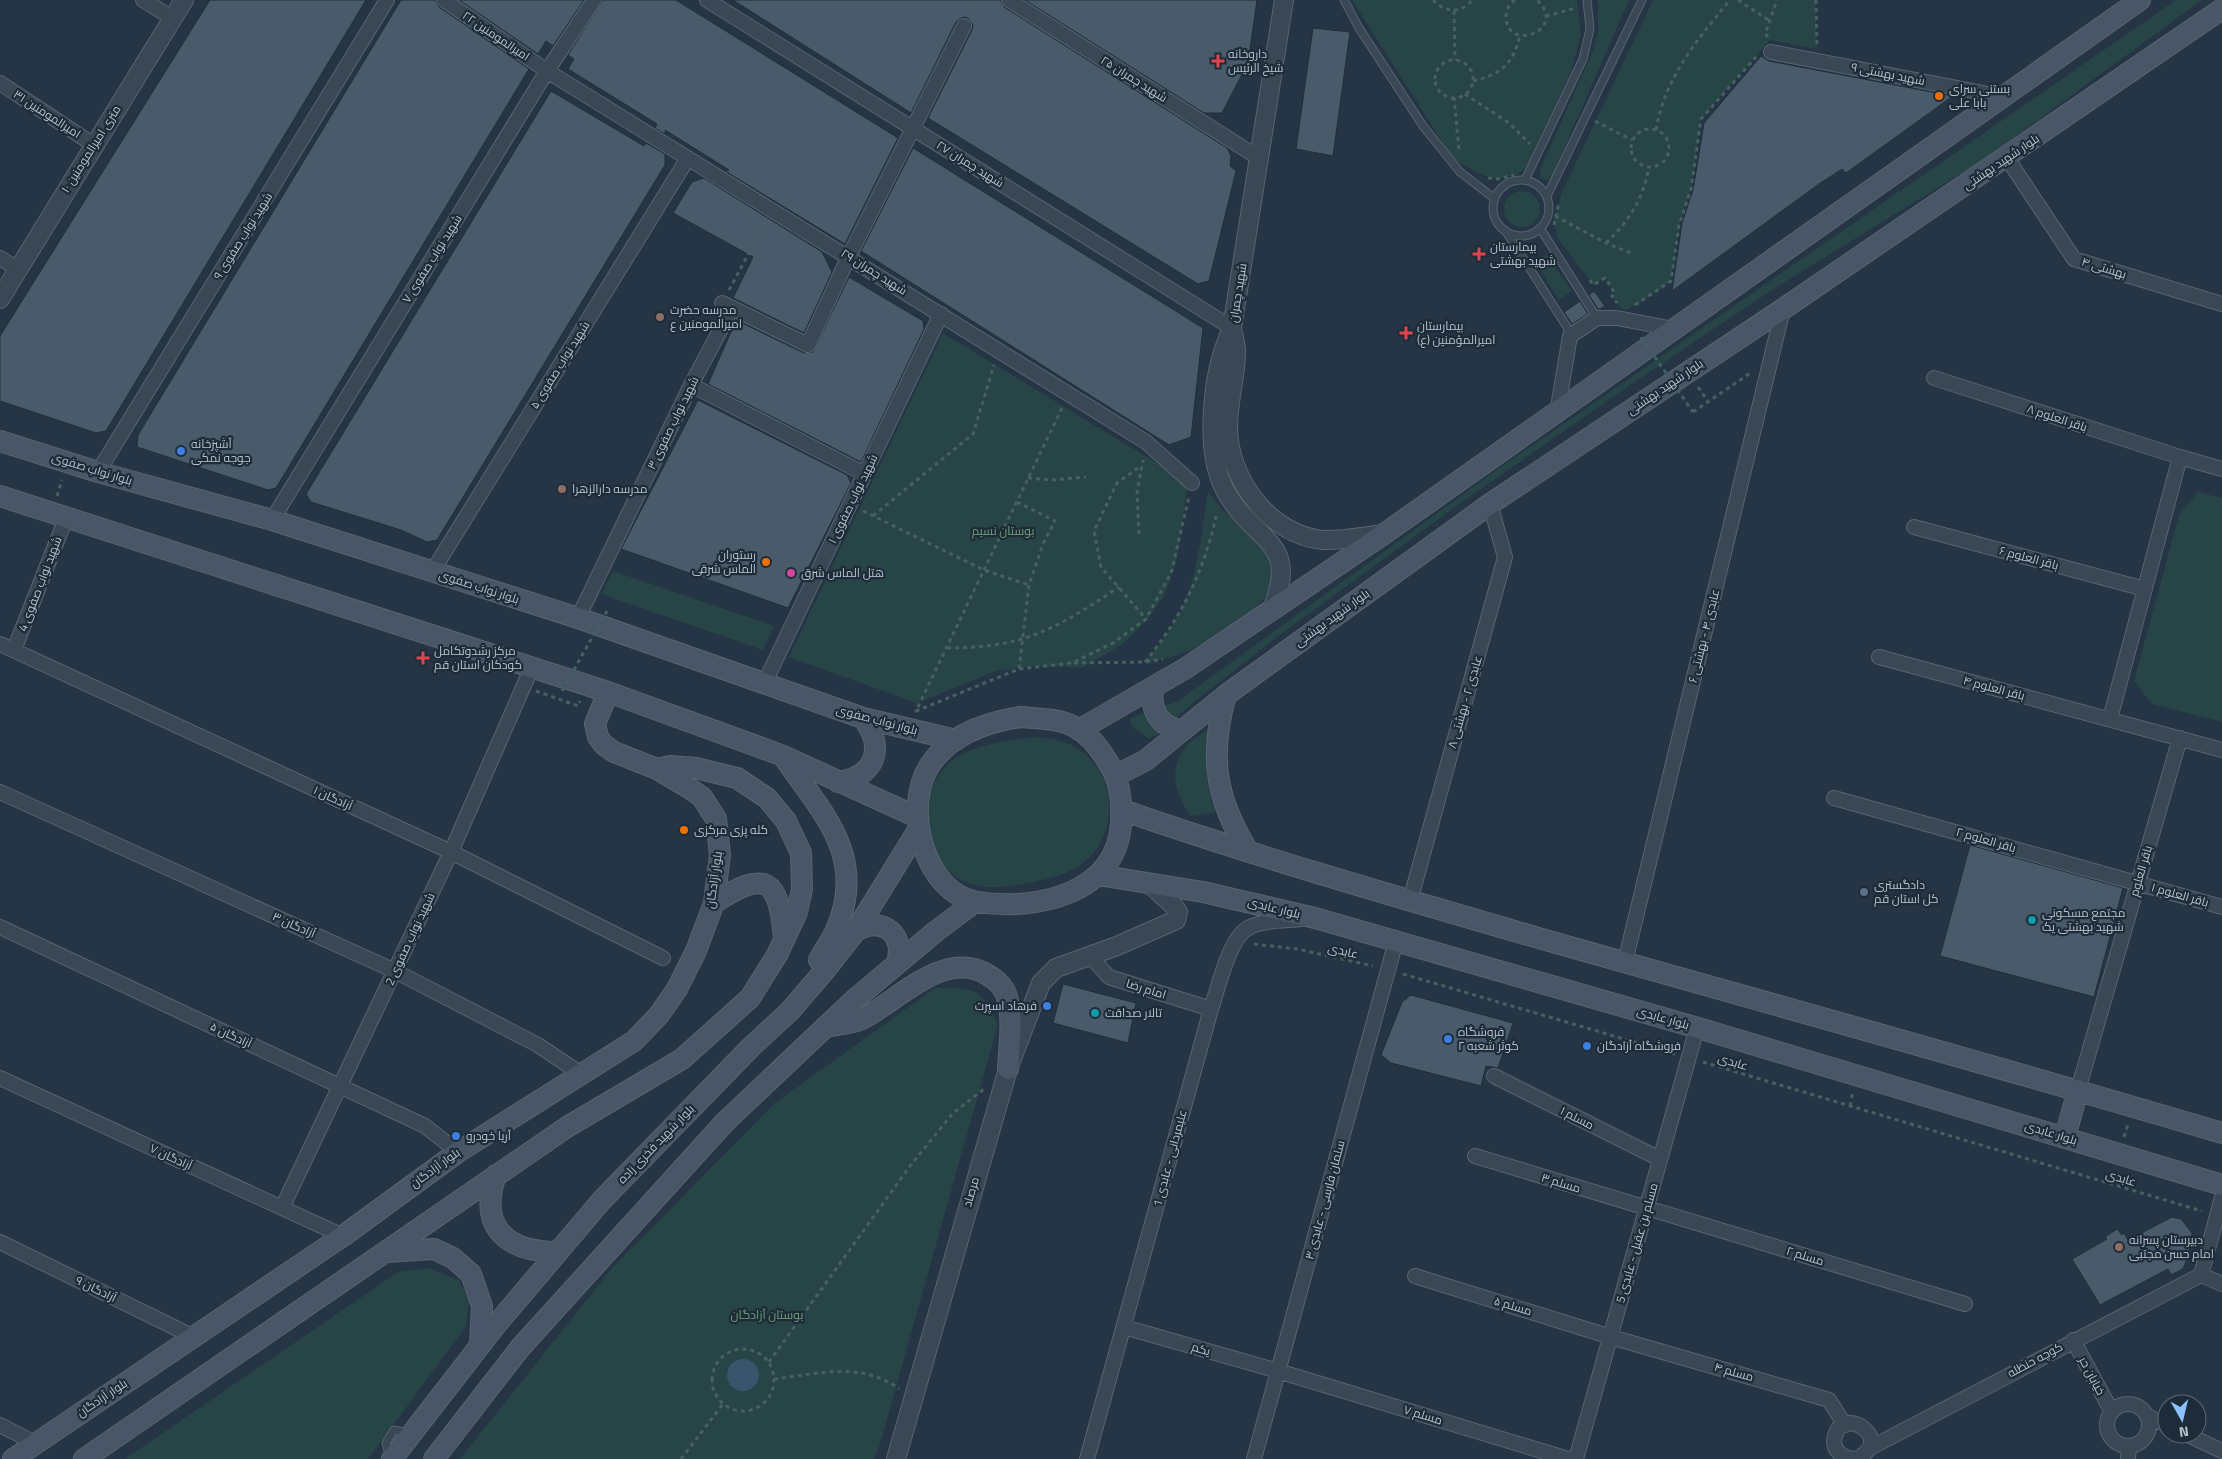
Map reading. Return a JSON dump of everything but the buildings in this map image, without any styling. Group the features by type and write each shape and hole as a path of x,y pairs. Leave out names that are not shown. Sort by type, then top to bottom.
{"main road":[{"path":"1079,730 1153,689 1272,611 1384,534 2140,0"},
{"name":"بلوار شهید بهشتی","path":"1115,776 1146,760 1226,695 1490,504 1783,310 2007,158 2222,8"},
{"name":"بلوار نواب صفوی","path":"0,441 98,472 272,520 578,618 863,718 956,740"},
{"path":"0,496 608,692 782,755 918,824"},
{"path":"1153,689 1151,701 1154,713 1172,729 1183,730"},
{"name":"بلوار آزادگان","path":"13,1459 342,1236 458,1152 634,1041 659,1015 677,989 696,951 714,903 720,854 716,819 702,797 657,769 614,752 598,736 596,724 608,692"},
{"path":"1226,695 1219,721 1216,748 1217,776 1223,802 1233,828 1248,851"},
{"path":"1021,717 1053,720 1079,730 1091,740 1105,757 1115,776 1122,810 1121,829 1108,865 1081,888 1061,897 1030,904 1006,906 975,902 956,894 942,881 927,857 918,824 920,791 929,765 956,740 977,728 999,720 1021,717"},
{"path":"838,782 852,780 865,772 874,759 876,744 872,730 863,718"},
{"path":"782,755 821,808 837,835 846,862 846,895 836,930 790,1011"},
{"path":"84,1459 496,1175 568,1127 682,1059 750,998 784,941 797,912 802,888 801,853 786,821 767,798 737,778 696,768 670,766 657,769"},
{"path":"1122,810 1214,842 1410,900 2078,1090 2222,1133"},
{"name":"بلوار شهید فخری زاده","path":"391,1459 556,1252 602,1200 752,1046 790,1011 855,932 918,824"},
{"name":"بلوار عابدی","path":"1098,875 1203,892 1315,918 1697,1028 2222,1185"},
{"path":"714,903 739,887 752,883 764,884 775,892 780,906 784,941"},
{"path":"434,1459 520,1348 725,1122 825,1027 896,965 975,902"},
{"path":"855,932 870,925 886,928 898,940 899,957 896,965"},
{"path":"825,1027 862,1019 918,982 937,972 960,969 980,970 999,981 1008,999 1010,1016 1008,1069"},
{"path":"2064,1137 2078,1090"},
{"path":"496,1175 490,1191 490,1203 496,1229 519,1247 536,1252 556,1252"},
{"path":"381,1253 434,1249 453,1258 471,1274 482,1306 480,1346"}],"street":[{"path":"143,0 172,18"},
{"name":"۱۰ متری امیرالمومنین","path":"0,299 184,0"},
{"name":"شهید نواب صفوی ۹","path":"98,472 387,0"},
{"name":"امیرالمومنین ۲۲","path":"444,0 547,71"},
{"name":"شهید نواب صفوی ۷","path":"272,520 547,71 594,0"},
{"name":"شهید چمران ۲۷","path":"707,0 1232,328"},
{"name":"شهید چمران ۲۵","path":"1009,0 1259,158"},
{"name":"شهید چمران","path":"1284,0 1232,328 1236,350 1229,408 1229,444 1248,492 1266,513 1290,530 1306,537 1324,540 1384,534"},
{"path":"726,306 808,345 849,256 964,26"},
{"name":"شهید بهشتی ۹","path":"1766,49 2004,97"},
{"name":"شهید چمران ۲۹","path":"547,71 849,256 1146,442 1192,483"},
{"name":"امیرالمومنین ۳۱","path":"0,83 94,145"},
{"name":"شهید نواب صفوی ۵","path":"432,572 688,158"},
{"name":"بهشتی ۴","path":"2007,158 2074,259 2222,304"},
{"path":"0,258 18,269"},
{"name":"شهید نواب صفوی ۳","path":"578,618 691,384 726,306"},
{"name":"عابدی ۴ - بهشتی ۶","path":"1625,962 1783,310"},
{"name":"شهید نواب صفوی ۱","path":"764,684 941,314"},
{"path":"1557,413 1570,336 1597,318 1617,318 1674,329"},
{"path":"1232,328 1224,346 1213,422 1216,469 1238,510 1269,539 1276,552 1282,578 1280,591 1272,611"},
{"name":"باقر العلوم ۸","path":"1934,378 2180,457"},
{"path":"691,384 865,474"},
{"path":"2110,720 2180,457 2222,470"},
{"name":"عابدی ۲ - بهشتی ۸","path":"1410,900 1505,557 1490,504"},
{"name":"شهید نواب صفوی 4","path":"14,650 59,516"},
{"name":"باقر العلوم ۶","path":"1914,527 2145,589"},
{"name":"آزادگان ۱","path":"0,644 451,852 663,958"},
{"name":"باقر العلوم ۴","path":"1878,657 2222,750"},
{"name":"شهید نواب صفوی 2","path":"282,1208 451,852 532,667"},
{"name":"باقر العلوم","path":"2078,1090 2180,738"},
{"name":"آزادگان ۳","path":"0,792 395,971 538,1044 581,1074"},
{"name":"باقر العلوم ۲","path":"1834,798 2137,883"},
{"name":"باقر العلوم ۱","path":"2137,883 2222,907"},
{"name":"مرصاد","path":"896,1459 914,1401 968,1201 1008,1069 1041,983 1056,968 1176,920 1178,912 1173,905 1150,884"},
{"path":"1234,942 1246,929 1260,925 1315,918"},
{"name":"آزادگان ۵","path":"0,927 425,1126 458,1152"},
{"name":"سلمان فارسی - عابدی ۳","path":"1254,1459 1396,941"},
{"name":"علیمردانی - عابدی 1","path":"1087,1459 1211,1009 1234,942"},
{"name":"امام رضا","path":"1090,956 1109,977 1211,1009"},
{"name":"مسلم بن عقیل - عابدی 5","path":"1576,1459 1697,1028"},
{"name":"مسلم ۱","path":"1494,1076 1660,1159"},
{"name":"آزادگان ۷","path":"0,1078 342,1236"},
{"name":"مسلم ۳","path":"1475,1156 1646,1209"},
{"path":"2222,1197 2201,1275 2222,1284"},
{"name":"مسلم ۲","path":"1646,1209 1965,1304"},
{"name":"آزادگان ۹","path":"0,1242 192,1336"},
{"name":"کوچه حنظله","path":"1870,1448 2072,1340 2201,1275"},
{"name":"مسلم ۵","path":"1415,1276 1610,1337"},
{"name":"یکم","path":"1124,1328 1278,1371"},
{"name":"مسلم ۴","path":"1610,1337 1829,1400 1845,1425"},
{"name":"خیابان حر","path":"2072,1340 2112,1412"},
{"name":"مسلم ۷","path":"1278,1371 1568,1459"},
{"path":"2130,1404 2143,1410 2147,1416 2149,1430 2146,1436 2128,1453 2111,1438 2107,1425 2112,1412 2117,1408 2130,1404"},
{"path":"2147,1416 2157,1420"},
{"path":"1853,1423 1862,1425 1868,1431 1871,1439 1870,1448 1864,1455 1850,1459 1839,1453 1835,1446 1835,1437 1838,1430 1845,1425 1853,1423"},
{"path":"0,1425 35,1443"},
{"path":"2207,1444 2222,1451"}],"lane":[{"path":"1344,0 1359,28 1423,126 1460,172 1495,199"},
{"path":"1525,180 1582,59 1590,29 1586,0"},
{"path":"1547,196 1642,0"},
{"path":"1505,230 1522,235 1531,234 1540,228 1549,212 1547,196 1539,186 1525,180 1513,181 1505,185 1495,199 1495,216 1567,327 1570,336"},
{"path":"1540,228 1597,318"}],"path":[{"path":"1433,0 1439,6 1454,11 1461,9 1472,0"},
{"path":"1513,1 1506,14 1507,21 1514,32 1526,36 1538,32 1542,28 1546,16 1545,10 1537,0"},
{"path":"1656,130 1661,106 1675,73 1694,43 1730,0"},
{"path":"1738,0 1770,21"},
{"path":"1629,308 1670,281 1679,225 1691,189 1701,119 1766,49 1765,34 1777,0"},
{"path":"1808,47 1817,49 1816,0"},
{"path":"1546,16 1579,8"},
{"path":"1454,11 1455,60"},
{"path":"1473,81 1470,69 1461,61 1455,60 1449,60 1439,67 1435,79 1439,91 1454,97 1465,94 1473,81 1493,76 1501,71 1513,55 1520,35"},
{"path":"1465,94 1514,127 1535,150"},
{"path":"1454,97 1460,154"},
{"path":"1595,121 1632,140"},
{"path":"1656,130 1668,140 1668,153 1661,163 1649,167 1643,166 1633,158 1631,152 1632,140 1641,131 1656,130"},
{"path":"1606,243 1626,223 1639,204 1649,167"},
{"path":"1482,176 1498,179 1521,171"},
{"path":"726,306 772,210"},
{"path":"1555,231 1555,216 1606,243 1633,254"},
{"path":"1588,278 1593,285 1605,278 1615,294 1612,296 1621,308"},
{"path":"1640,336 1692,412 1771,360"},
{"path":"873,516 973,434 999,350"},
{"path":"1069,394 916,710 1020,669 1072,663 1145,662 1164,639 1194,588 1212,535 1221,481"},
{"path":"1139,534 1137,493 1146,442"},
{"path":"59,516 67,462"},
{"path":"1138,468 1117,483 1094,531 1101,567 1146,619"},
{"path":"1028,478 1052,480 1086,476"},
{"path":"1072,663 1113,643 1146,619 1171,573 1192,483"},
{"path":"1017,502 1056,521 1043,544 1029,585 1020,669"},
{"path":"850,505 984,570 1029,585"},
{"path":"946,648 989,646 1023,639 1070,620 1119,588"},
{"path":"562,691 607,611"},
{"name":"عابدی","path":"1234,942 1297,949 1388,970 2216,1215"},
{"path":"769,1362 839,1261 916,1158 953,1113 1008,1069"},
{"path":"746,1349 755,1351 769,1362 774,1379 770,1396 757,1408 740,1411 724,1404 714,1390 712,1381 713,1372 722,1357 729,1352 746,1349"},
{"path":"774,1379 853,1370 886,1379 914,1401"},
{"path":"681,1459 724,1404"}],"green space":[{"path":"1352,0 1577,0 1581,34 1571,71 1526,168 1516,175 1498,179 1482,175 1458,162 1446,148"},
{"path":"1598,0 1629,0 1552,176 1548,180 1541,179 1540,169 1593,51 1598,33"},
{"path":"1653,0 1816,0 1817,49 1770,40 1701,119 1691,189 1679,225 1671,281 1632,307 1622,309 1612,296 1615,293 1605,278 1593,285 1557,237 1554,222 1562,192"},
{"path":"2176,0 2202,0 1983,160 1775,288 1636,381 1462,502 1277,637 1184,710 1160,734 1149,739 1132,727 1130,718 1178,701 1491,474"},
{"path":"1522,191 1529,192 1535,196 1539,202 1539,216 1535,222 1529,226 1522,227 1515,226 1509,222 1505,216 1504,209 1505,202 1509,196 1515,192"},
{"path":"1547,255 1572,291 1559,300 1537,265 1538,258"},
{"name":"بوستان نسیم","path":"943,333 1188,482 1176,564 1164,596 1146,621 1124,643 1082,668 1031,666 996,671 917,703 789,657"},
{"path":"1208,492 1223,510 1257,539 1274,564 1269,591 1247,616 1214,638 1177,655 1144,662 1161,642 1184,603 1197,562"},
{"path":"2198,492 2222,498 2222,722 2152,704 2134,681 2179,515"},
{"path":"613,571 774,626 763,650 601,594"},
{"path":"1209,730 1206,772 1209,792 1216,812 1191,816 1183,804 1178,791 1175,779 1176,767 1186,746"},
{"path":"1037,737 1070,744 1080,750 1093,762 1102,776 1109,808 1107,825 1102,840 1092,854 1079,866 1049,878 1004,887 980,886 960,879 945,868 934,853 927,836 925,817 928,798 936,780 948,764 956,757 967,752 1003,741"},
{"name":"بوستان آزادگان","path":"935,988 959,988 974,992 986,1002 998,1024 880,1444 874,1459 460,1459 613,1267 775,1103"},
{"path":"428,1268 459,1280 469,1301 466,1327 368,1459 125,1459 398,1272"}],"water":[{"path":"743,1359 754,1364 759,1375 754,1386 743,1391 732,1386 727,1375 732,1364"}],"place":[{"name":"داروخانه شیخ الرئیس","path":"1218,61"},
{"name":"بستنی سرای بابا علی","path":"1939,96"},
{"name":"بیمارستان شهید بهشتی","path":"1479,254"},
{"name":"مدرسه حضرت امیرالمومنین ع","path":"660,317"},
{"name":"بیمارستان امیرالمؤمنین (ع)","path":"1406,333"},
{"name":"آشپزخانه جوجه نمکی","path":"181,451"},
{"name":"مدرسه دارالزهرا","path":"562,489"},
{"name":"رستوران الماس شرقی","path":"766,562"},
{"name":"هتل الماس شرق","path":"791,573"},
{"name":"مرکز رشدوتکامل کودکان استان قم","path":"423,658"},
{"name":"کله پزی مرکزی","path":"684,830"},
{"name":"دادگستری کل استان قم","path":"1864,892"},
{"name":"مجتمع مسکونی شهید بهشتی یک","path":"2032,920"},
{"name":"فرهاد اسپرت","path":"1047,1006"},
{"name":"تالار صداقت","path":"1095,1013"},
{"name":"فروشگاه کوثر شعبه ۲","path":"1448,1039"},
{"name":"فروشگاه آزادگان","path":"1587,1046"},
{"name":"آریا خودرو","path":"456,1136"},
{"name":"دبیرستان پسرانه امام حسن مجتبی","path":"2119,1247"}]}
